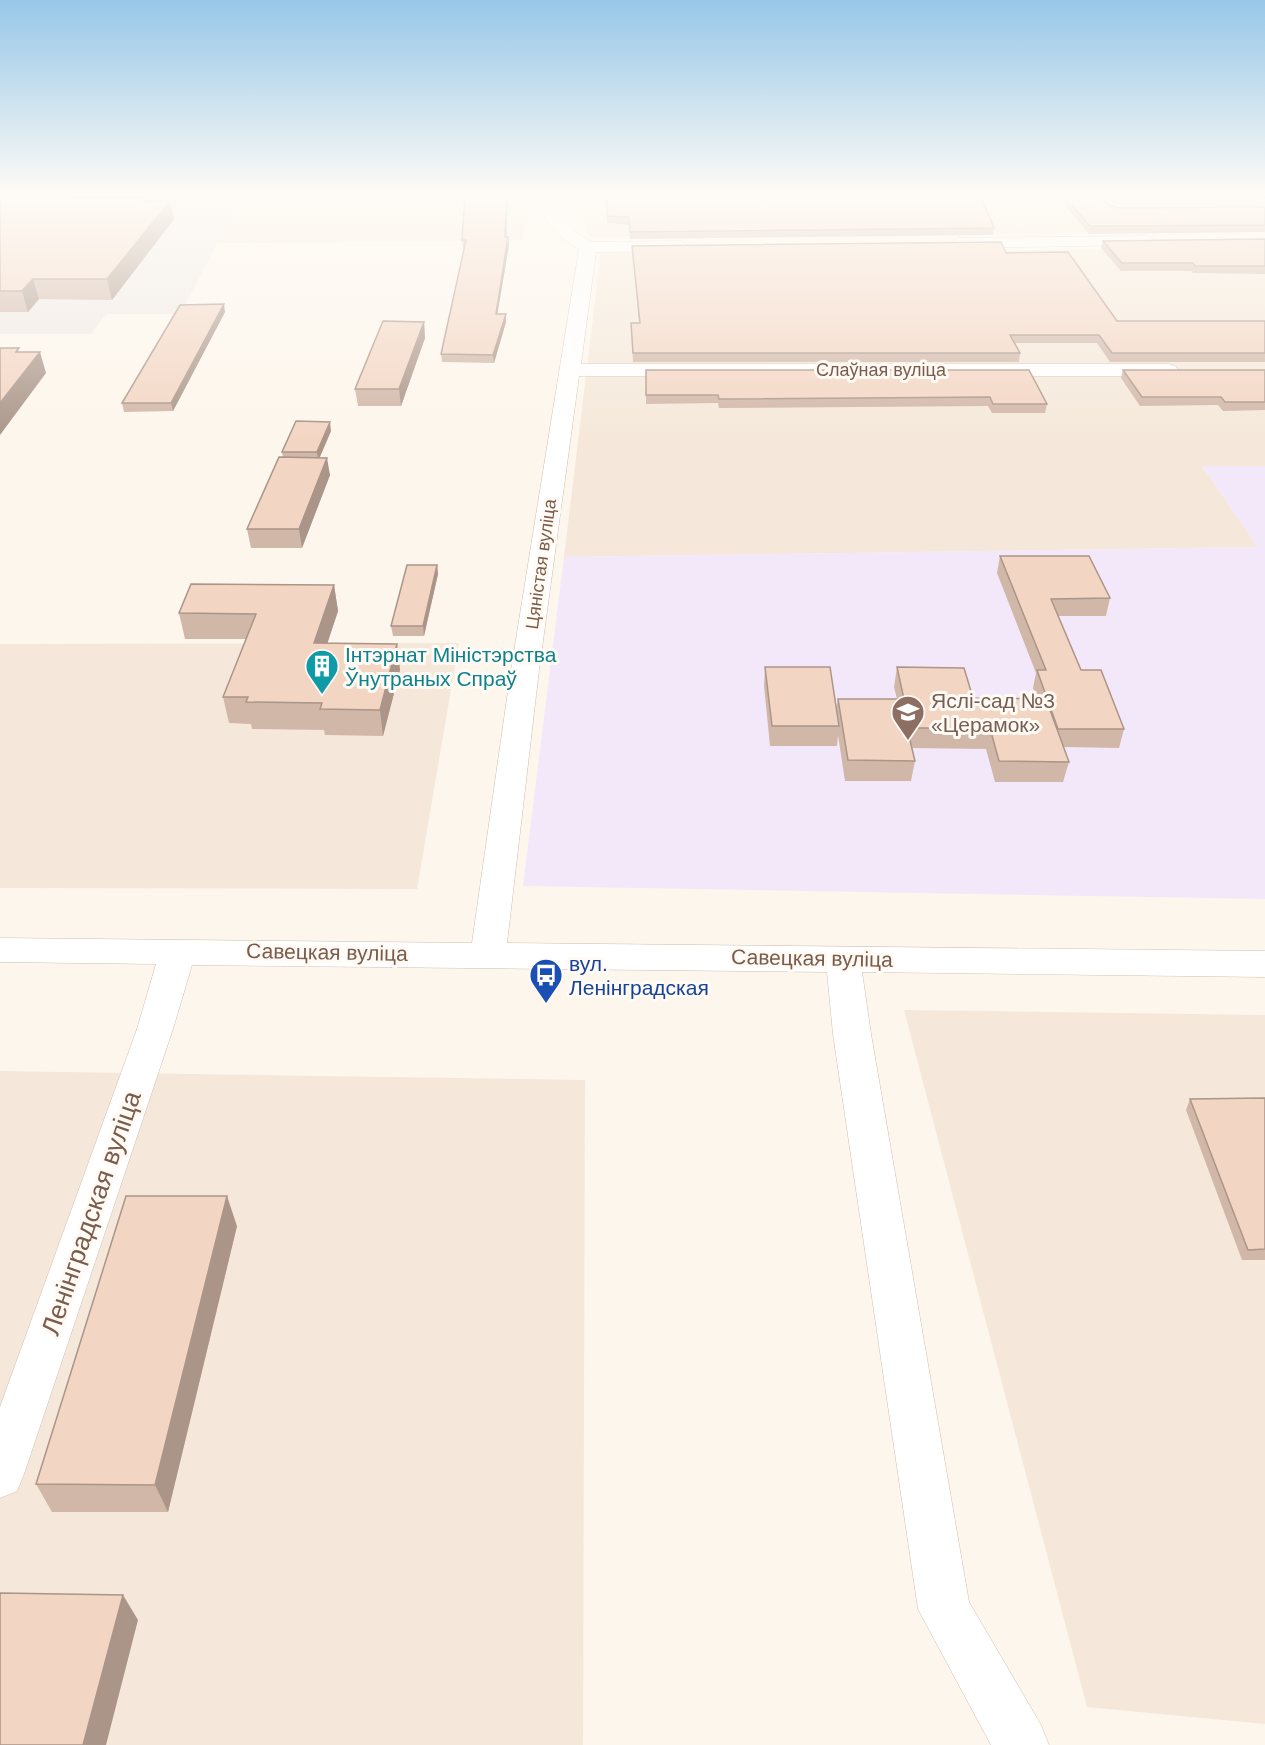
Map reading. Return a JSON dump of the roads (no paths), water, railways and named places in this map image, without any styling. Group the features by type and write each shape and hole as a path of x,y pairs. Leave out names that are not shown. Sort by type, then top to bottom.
{"street":[{"name":"Цяністая вуліца","path":"488,954 524,682 584,276"},
{"name":"Слаўная вуліца","path":"570,370 1193,370"},
{"name":"Савецкая вуліца","path":"0,950 1265,963"},
{"name":"Ленінградская вуліца","path":"0,1474 155,1029 178,951"},
{"path":"843,958 854,1046 944,1609 1021,1745"}],"place":[{"name":"Інтэрнат Міністэрства Ўнутраных Спраў","path":"322,695"},
{"name":"Яслі-сад №3 «Церамок»","path":"908,741"},
{"name":"вул. Ленінградская","path":"546,1004"}]}
